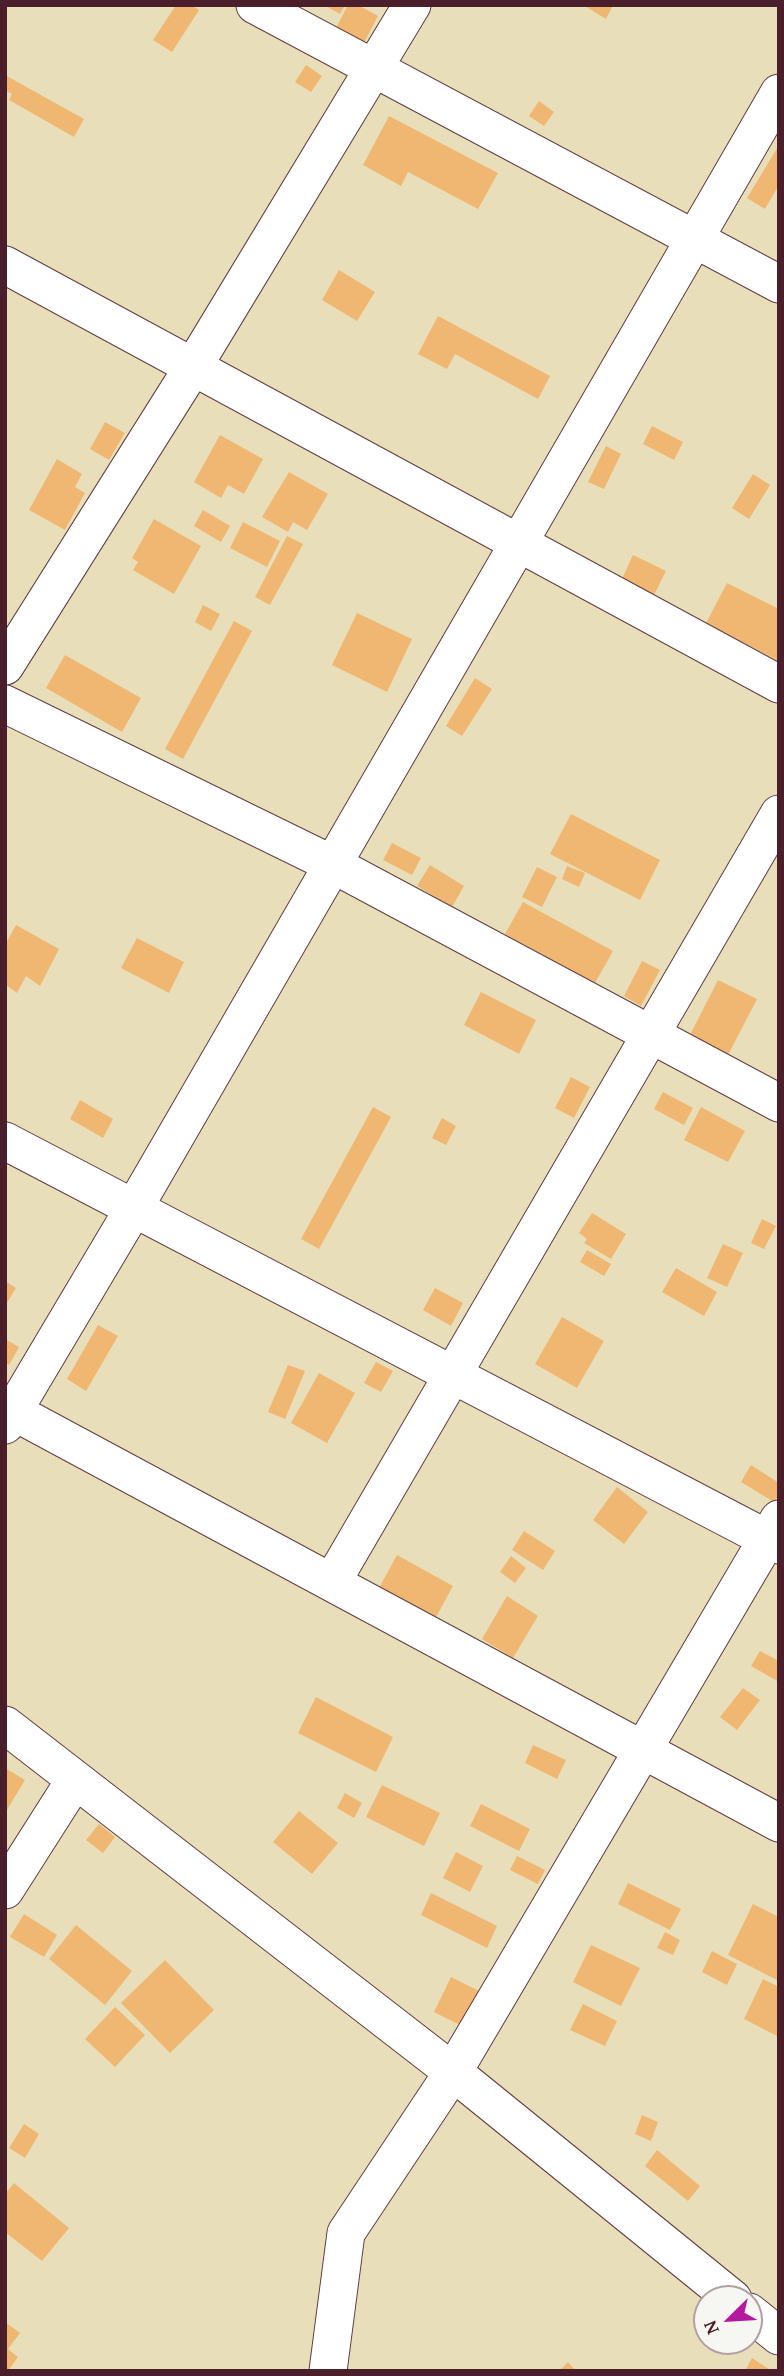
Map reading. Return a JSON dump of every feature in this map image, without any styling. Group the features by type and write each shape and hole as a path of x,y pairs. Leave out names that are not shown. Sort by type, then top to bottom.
{"street":[{"path":"254,5 779,284"},
{"path":"5,666 193,367 412,5"},
{"path":"779,93 134,1209 8,1415 332,1583 779,1823"},
{"path":"5,265 779,684"},
{"path":"5,704 332,864 779,1103"},
{"path":"332,1583 779,814"},
{"path":"5,1141 454,1375 775,1535 643,1749 453,2072 346,2233 328,2371"},
{"path":"5,1726 453,2072 716,2285"},
{"path":"5,1890 75,1780"},
{"path":"763,2323 779,2336"}],"building":[{"path":"176,5 191,5 199,10 172,52 153,40"},
{"path":"324,5 345,5 340,14"},
{"path":"348,5 358,5 378,16 364,43 336,28"},
{"path":"583,5 613,5 606,19"},
{"path":"306,65 322,76 311,92 295,82"},
{"path":"5,75 84,119 74,137 9,100 12,94 5,90"},
{"path":"539,101 554,112 544,126 529,116"},
{"path":"389,116 498,173 478,209 408,172 401,186 363,165"},
{"path":"779,145 779,185 765,209 747,198"},
{"path":"339,270 375,292 357,321 322,300"},
{"path":"438,316 550,376 538,399 455,354 447,369 418,354"},
{"path":"105,422 125,433 109,460 90,449"},
{"path":"652,426 683,442 674,460 643,444"},
{"path":"220,435 263,459 244,494 228,485 221,498 194,482"},
{"path":"606,446 621,454 604,489 588,482"},
{"path":"57,459 82,474 75,487 85,493 65,530 29,510"},
{"path":"289,472 328,494 307,530 293,522 288,532 262,517"},
{"path":"753,474 770,485 749,519 732,508"},
{"path":"203,510 230,526 221,542 194,526"},
{"path":"154,519 201,546 174,594 133,570 138,562 132,558"},
{"path":"243,522 280,541 267,567 230,548"},
{"path":"287,536 303,544 270,605 255,597"},
{"path":"633,555 666,571 654,595 622,579"},
{"path":"727,583 779,609 779,661 706,623"},
{"path":"203,605 220,614 211,631 195,622"},
{"path":"357,613 412,639 387,692 332,665"},
{"path":"234,621 252,631 183,759 165,749"},
{"path":"65,655 141,698 122,732 46,688"},
{"path":"475,678 492,689 462,736 446,726"},
{"path":"571,814 660,860 640,900 550,854"},
{"path":"392,843 421,858 412,875 383,860"},
{"path":"430,865 464,886 452,907 417,886"},
{"path":"567,866 585,873 579,887 562,879"},
{"path":"537,867 557,877 542,907 522,897"},
{"path":"523,902 613,951 595,983 505,934"},
{"path":"16,925 59,949 40,986 26,976 17,993 5,984 5,945"},
{"path":"137,938 184,962 169,993 121,968"},
{"path":"642,961 660,970 641,1006 624,996"},
{"path":"718,980 757,999 728,1055 690,1035"},
{"path":"481,992 536,1020 519,1054 464,1025"},
{"path":"571,1077 590,1087 574,1118 555,1108"},
{"path":"663,1092 693,1108 684,1125 654,1109"},
{"path":"80,1100 113,1119 103,1138 70,1119"},
{"path":"373,1107 391,1117 319,1249 301,1239"},
{"path":"701,1107 745,1131 728,1162 684,1140"},
{"path":"442,1118 456,1126 446,1145 432,1138"},
{"path":"592,1213 626,1234 611,1259 584,1243 587,1239 579,1233"},
{"path":"762,1219 776,1226 764,1249 751,1243"},
{"path":"723,1244 743,1253 727,1287 707,1278"},
{"path":"587,1250 611,1264 604,1276 580,1262"},
{"path":"676,1268 717,1292 704,1316 662,1292"},
{"path":"5,1281 16,1288 5,1306"},
{"path":"435,1288 463,1303 451,1326 423,1310"},
{"path":"562,1317 604,1341 577,1388 535,1364"},
{"path":"98,1325 118,1336 86,1391 67,1379"},
{"path":"5,1339 19,1347 9,1365 5,1362"},
{"path":"376,1362 393,1371 381,1392 364,1383"},
{"path":"288,1365 305,1371 285,1419 268,1412"},
{"path":"319,1373 355,1393 327,1443 291,1423"},
{"path":"751,1465 779,1483 779,1495 774,1502 741,1482"},
{"path":"617,1487 648,1512 624,1544 593,1520"},
{"path":"524,1531 555,1551 543,1570 512,1550"},
{"path":"397,1555 453,1586 435,1619 379,1588"},
{"path":"511,1556 526,1568 515,1583 500,1572"},
{"path":"507,1596 538,1616 513,1658 482,1639"},
{"path":"760,1651 779,1661 779,1682 751,1666"},
{"path":"743,1688 760,1700 737,1730 720,1717"},
{"path":"316,1697 393,1737 376,1772 298,1733"},
{"path":"533,1745 566,1760 557,1779 525,1763"},
{"path":"5,1768 25,1780 5,1813"},
{"path":"382,1785 440,1813 424,1846 366,1817"},
{"path":"345,1793 362,1803 354,1818 337,1808"},
{"path":"481,1804 530,1829 519,1851 470,1826"},
{"path":"299,1811 338,1843 312,1874 273,1842"},
{"path":"99,1824 115,1837 103,1853 86,1840"},
{"path":"456,1852 483,1866 470,1892 443,1878"},
{"path":"517,1856 545,1870 538,1884 510,1870"},
{"path":"628,1883 681,1909 670,1930 618,1904"},
{"path":"431,1893 497,1926 487,1948 421,1915"},
{"path":"753,1904 779,1917 779,1981 728,1955"},
{"path":"24,1914 57,1935 44,1957 10,1937"},
{"path":"76,1925 132,1971 105,2005 49,1959"},
{"path":"665,1932 680,1940 673,1955 657,1948"},
{"path":"591,1945 640,1968 621,2006 573,1982"},
{"path":"712,1951 737,1964 727,1985 702,1972"},
{"path":"165,1960 214,2010 170,2053 121,2003"},
{"path":"451,1977 483,1993 466,2028 434,2012"},
{"path":"763,1979 779,1987 779,2037 744,2019"},
{"path":"583,2004 617,2021 605,2046 570,2030"},
{"path":"115,2007 145,2035 115,2067 85,2039"},
{"path":"642,2115 658,2122 651,2141 635,2134"},
{"path":"24,2124 39,2134 25,2158 9,2148"},
{"path":"657,2150 700,2186 688,2201 645,2166"},
{"path":"14,2183 69,2228 42,2261 5,2232 5,2194"},
{"path":"5,2322 20,2333 8,2349 18,2357 8,2371 5,2371"},
{"path":"752,2358 769,2369 768,2371 745,2371"},
{"path":"568,2362 576,2371 559,2371"}]}
